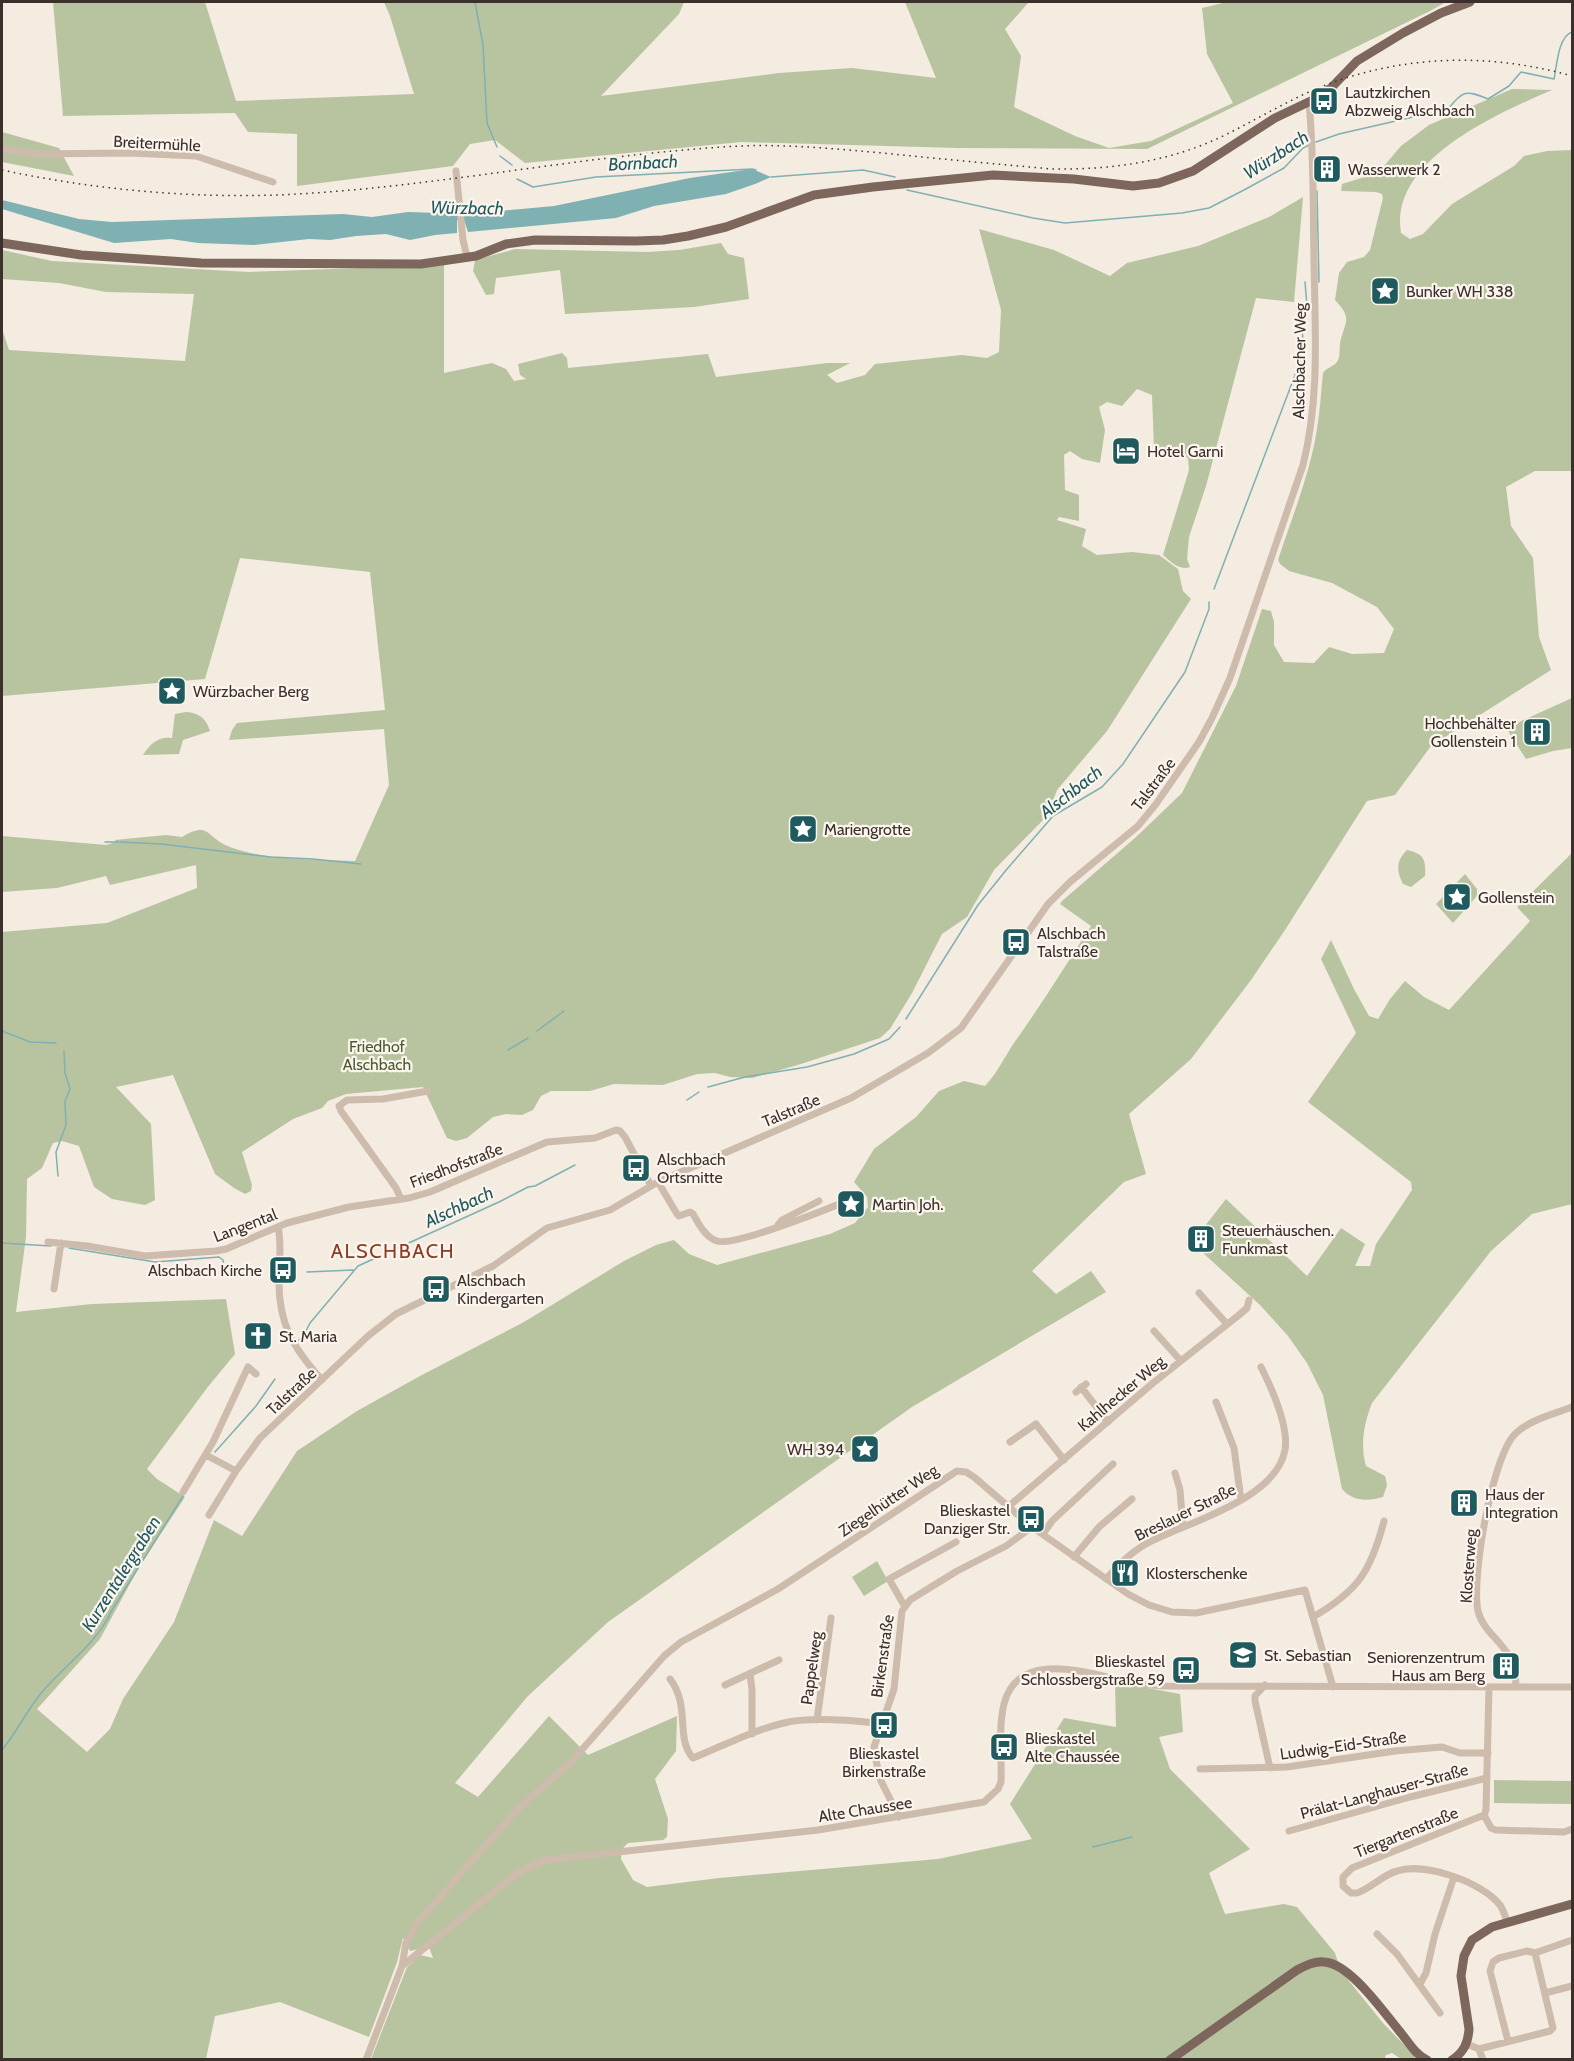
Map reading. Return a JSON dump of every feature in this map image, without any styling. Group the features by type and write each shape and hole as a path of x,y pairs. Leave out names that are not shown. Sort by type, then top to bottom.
{"main road":[{"path":"2,243 81,255 201,263 404,264 441,262 480,255 497,248 535,240 663,240 726,227 814,195 966,177 993,175 1045,177 1133,186 1159,183 1193,171 1275,118 1310,102 1331,88 1357,61 1403,33 1441,13 1470,2"},
{"path":"1452,2060 1467,2044 1469,2029 1461,1976 1467,1948 1478,1935 1507,1922 1572,1904"},
{"path":"1170,2060 1297,1970 1317,1962 1331,1963 1344,1969 1418,2054 1427,2060"}],"street":[{"name":"Alschbacher Weg","path":"1242,645 1303,465 1313,419 1315,374 1310,102"},
{"name":"Breitermühle","path":"2,149 37,154 130,153 196,156 273,182"},
{"path":"456,171 459,210 468,256"},
{"name":"Talstraße","path":"209,1515 260,1438 369,1336 396,1314 493,1266 547,1228 610,1210 655,1184 851,1098 952,1036 972,1016 1048,904 1065,886 1138,826 1186,762 1212,718 1242,645"},
{"name":"Friedhofstraße","path":"428,1091 383,1099 347,1100 339,1106 340,1111 396,1188 401,1199 420,1196 442,1188 547,1142 595,1138 616,1130 625,1137 655,1184"},
{"path":"655,1184 679,1216 690,1212 703,1230 718,1242 735,1241 853,1198"},
{"name":"Langental","path":"48,1242 145,1256 180,1255 226,1249 278,1227 349,1207 401,1199"},
{"path":"777,1227 782,1220 819,1201"},
{"path":"278,1227 280,1241 279,1298 283,1319 295,1347 322,1380"},
{"path":"54,1289 61,1243"},
{"path":"1199,1293 1227,1324"},
{"name":"Kahlhecker Weg","path":"1008,1508 1180,1361 1247,1308 1249,1300"},
{"path":"1154,1331 1180,1361"},
{"path":"183,1492 206,1455 248,1367 256,1374"},
{"name":"Breslauer Straße","path":"1106,1579 1116,1567 1143,1546 1241,1500 1253,1492 1279,1466 1285,1450 1285,1435 1262,1367"},
{"path":"1081,1388 1108,1422"},
{"path":"1216,1402 1234,1448 1241,1500"},
{"name":"Klosterweg","path":"1516,1686 1514,1666 1510,1657 1486,1628 1478,1610 1477,1591 1486,1518 1503,1452 1513,1436 1529,1425 1572,1407"},
{"path":"1010,1442 1036,1424 1064,1460"},
{"path":"206,1455 236,1471"},
{"path":"1043,1534 1052,1521 1113,1464"},
{"name":"Ziegelhütter Weg","path":"366,2060 402,1966 406,1943 411,1932 518,1809 582,1750 656,1664 681,1642 778,1589 952,1473 962,1471 969,1473 1032,1527 1106,1579 1149,1605 1162,1610 1184,1613 1209,1611 1305,1590 1312,1617"},
{"path":"1175,1473 1180,1490 1183,1527"},
{"path":"1074,1557 1099,1527 1132,1499"},
{"path":"1333,1687 1312,1617 1342,1598 1364,1575 1374,1557 1384,1521"},
{"name":"Birkenstraße","path":"898,1817 875,1766 874,1747 894,1689 900,1623 904,1605 957,1571 1006,1546 1032,1527"},
{"path":"904,1605 890,1579 956,1542"},
{"name":"Pappelweg","path":"817,1720 831,1618"},
{"path":"725,1685 779,1660"},
{"name":"Alte Chaussee","path":"402,1966 519,1872 545,1860 818,1830 984,1802 999,1789 1001,1782 1001,1732 1004,1705 1008,1693 1022,1676 1038,1670 1073,1670 1151,1685 1265,1685"},
{"path":"750,1674 752,1734"},
{"path":"670,1679 678,1693 683,1713 686,1747 693,1758 752,1734 793,1721 817,1720 881,1724"},
{"path":"1270,1768 1255,1701 1255,1696 1265,1685 1572,1687"},
{"name":"Tiergartenstraße","path":"1489,1687 1486,1810 1484,1815 1352,1868 1345,1873 1342,1880 1347,1891 1357,1893 1389,1874 1409,1868 1427,1869 1477,1887 1500,1905 1507,1922"},
{"name":"Ludwig-Eid-Straße","path":"1200,1769 1304,1765 1395,1751 1442,1747 1460,1753 1488,1753"},
{"name":"Prälat-Langhauser-Straße","path":"1289,1832 1410,1797 1487,1778"},
{"path":"1484,1815 1491,1828 1497,1830 1564,1832 1572,1829"},
{"path":"1420,1984 1426,1973 1435,1934 1454,1877"},
{"path":"1377,1934 1397,1954 1440,2013"},
{"path":"1508,2041 1490,1971 1491,1966 1498,1958 1527,1951 1535,1953 1572,1940"},
{"path":"1467,2044 1479,2049 1550,2031 1553,2028 1535,1953"},
{"path":"1545,1993 1572,1986"},
{"path":"1479,2049 1483,2060"}],"green space":[{"path":"53,2 205,2 236,101 414,94 384,2 684,2 679,14 601,96 779,73 852,68 936,78 905,2 1029,2 1005,29 1021,56 1014,107 1075,136 1109,148 1151,141 1233,103 1207,54 1202,8 1227,2 1446,2 1147,149 958,148 741,142 525,163 495,140 470,144 453,166 297,186 297,134 248,132 235,113 63,116"},
{"name":"Friedhof Alschbach","path":"1512,89 1552,90 1477,127 1451,143 1429,162 1412,183 1402,207 1401,233 1410,239 1423,234 1452,204 1514,166 1524,156 1547,151 1572,150 1572,471 1535,471 1506,487 1511,526 1533,558 1539,637 1551,670 1431,746 1395,795 1367,801 1251,980 1191,1059 1129,1114 1146,1174 1124,1182 1032,1271 1056,1294 1091,1271 1106,1292 912,1407 608,1622 528,1696 455,1783 478,1797 549,1716 588,1755 677,1716 676,1751 655,1779 668,1819 667,1837 663,1840 628,1843 622,1849 621,1859 633,1880 647,1887 719,1878 938,1859 1032,1839 1010,1804 1064,1718 1116,1727 1115,1682 1180,1694 1183,1732 1159,1737 1170,1769 1250,1849 1209,1873 1225,1914 1284,1904 1297,1907 1335,1953 1341,1971 1383,2023 1415,2056 1414,2059 1401,2059 1392,2053 1386,2055 1384,2060 371,2059 407,1967 420,1955 433,1958 429,1947 410,1951 403,1938 397,1962 369,2037 280,2002 215,2016 206,2059 2,2059 2,932 107,923 197,888 196,865 110,885 106,876 57,888 2,892 2,836 106,845 116,842 115,840 166,835 182,837 191,832 203,830 222,843 245,852 292,858 355,861 389,785 384,729 229,740 237,723 385,710 370,572 240,558 205,679 2,696 2,329 9,350 185,361 194,294 106,292 59,283 2,279 2,250 52,261 249,272 444,265 444,373 492,363 506,369 514,381 526,379 520,375 518,364 562,353 567,358 568,368 708,354 716,377 827,363 850,363 827,375 837,383 865,375 875,364 962,355 987,358 999,352 1001,310 979,229 1054,250 1110,276 1127,263 1198,246 1269,217 1303,197 1294,302 1256,298 1206,486 1189,537 1187,559 1190,567 1178,567 1163,555 1189,470 1188,458 1154,449 1152,395 1137,389 1122,406 1107,402 1099,407 1105,430 1100,463 1082,459 1070,451 1064,455 1065,490 1079,495 1079,521 1059,517 1057,520 1086,529 1082,546 1097,555 1132,552 1159,555 1178,569 1183,591 1191,599 1107,731 1057,790 1047,816 994,870 967,917 942,934 912,993 890,1029 880,1038 752,1078 730,1077 715,1073 697,1074 663,1085 614,1084 590,1091 551,1091 541,1096 533,1110 522,1115 506,1114 493,1117 467,1138 456,1141 447,1138 423,1087 346,1094 328,1101 322,1108 293,1119 242,1152 252,1185 251,1191 245,1194 215,1174 173,1075 116,1087 151,1124 155,1200 145,1205 112,1199 94,1187 79,1146 62,1141 53,1143 42,1168 27,1179 26,1237 16,1312 92,1304 226,1299 235,1354 147,1469 157,1479 185,1497 139,1567 100,1639 37,1709 87,1752 110,1729 123,1699 174,1622 214,1520 242,1536 297,1451 357,1411 524,1322 624,1261 656,1245 674,1240 689,1254 717,1265 830,1234 855,1223 868,1207 867,1197 854,1182 874,1149 916,1117 939,1091 964,1081 985,1086 1063,970 1091,926 1060,904 1062,901 1135,838 1182,793 1236,686 1262,609 1271,611 1274,622 1274,645 1284,662 1314,663 1329,647 1352,654 1384,653 1394,629 1377,607 1332,583 1289,571 1278,560 1314,446 1323,373 1337,362 1339,357 1346,316 1335,300 1339,273 1347,262 1364,257 1370,250 1383,198 1382,194 1376,192 1341,191 1342,184 1378,173 1401,146 1429,125"},
{"path":"2,132 59,148 74,176 2,162"},
{"path":"721,243 728,254 744,258 749,299 694,307 565,314 560,270 496,278 494,294 486,295 473,271 475,260 515,249 647,252 679,250"},
{"path":"1572,698 1572,748 1526,759 1506,728"},
{"path":"186,712 201,717 210,731 183,740 179,754 143,755 155,742 163,738 172,738 175,714"},
{"path":"1407,850 1423,858 1425,865 1425,876 1411,887 1403,884 1398,870 1399,862"},
{"path":"1572,853 1572,1204 1532,1214 1491,1251 1372,1403 1364,1434 1364,1458 1366,1466 1385,1476 1387,1485 1383,1497 1366,1500 1356,1498 1342,1489 1323,1395 1307,1363 1288,1336 1260,1305 1203,1253 1194,1240 1226,1199 1307,1276 1341,1228 1365,1244 1355,1266 1370,1266 1376,1244 1412,1190 1411,1182 1308,1102 1356,1033 1321,959 1331,940 1369,1016 1378,1019 1390,999 1405,981 1424,997 1449,1010 1530,921 1517,907"},
{"path":"1465,874 1477,889 1477,896 1453,923 1436,904"},
{"path":"877,1561 888,1581 864,1596 852,1577"},
{"path":"1494,1780 1572,1781 1572,1804 1494,1803"}],"water":[{"path":"752,169 771,177 726,194 654,206 616,218 468,232 464,220 457,220 457,233 410,240 386,234 254,245 198,243 171,239 114,243 2,209 2,200 79,219 112,222 343,214 372,217 408,212 466,214 554,206 690,178"}],"waterway":[{"name":"Bornbach","path":"475,2 483,45 487,123 497,147"},
{"name":"Würzbach","path":"1316,142 1339,134 1448,109 1461,95 1470,93 1488,99 1509,86 1521,72 1554,79 1561,45 1567,35 1572,32"},
{"name":"Würzbach","path":"907,190 1065,223 1182,213 1209,208 1244,190 1284,168 1303,148 1309,145"},
{"name":"Bornbach","path":"500,156 512,165"},
{"name":"Bornbach","path":"517,179 533,187 596,177 756,170"},
{"name":"Würzbach","path":"771,177 863,170 895,177"},
{"name":"Alschbach","path":"1317,191 1319,282"},
{"name":"Alschbach","path":"1214,589 1303,354 1302,308 1307,306 1305,282"},
{"name":"Alschbach","path":"906,1019 978,905 1007,869 1053,816 1102,787 1123,764 1185,672 1209,609 1209,602"},
{"path":"105,842 118,842"},
{"path":"120,842 361,864"},
{"path":"537,1031 564,1011"},
{"name":"Alschbach","path":"708,1087 745,1077 807,1067 854,1054 889,1039 900,1027"},
{"path":"2,1031 30,1042 56,1043"},
{"path":"508,1050 528,1038"},
{"path":"58,1176 56,1152 66,1125 65,1101 70,1089 65,1073 64,1051"},
{"name":"Alschbach","path":"687,1100 699,1092"},
{"name":"Alschbach","path":"297,1342 358,1266 528,1187 535,1186 575,1165"},
{"path":"2,1243 51,1246"},
{"path":"69,1248 155,1262 219,1257 223,1260 225,1274"},
{"path":"307,1272 353,1270"},
{"path":"234,1273 258,1273"},
{"name":"Kurzentalergraben","path":"215,1452 256,1406 275,1379"},
{"name":"Kurzentalergraben","path":"2,1750 42,1692 98,1634 183,1496"},
{"path":"1093,1847 1132,1837"}],"railway":[{"path":"2,170 138,191 241,196 334,192 624,156 740,146 830,148 1052,169 1095,168 1138,163 1201,146 1318,88 1380,69 1412,63 1476,61 1508,63 1572,76"}],"place":[{"name":"Lautzkirchen Abzweig Alschbach","path":"1324,101"},
{"name":"Wasserwerk 2","path":"1327,169"},
{"name":"Bunker WH 338","path":"1385,291"},
{"name":"Hotel Garni","path":"1126,451"},
{"name":"Würzbacher Berg","path":"172,691"},
{"name":"Hochbehälter Gollenstein 1","path":"1537,732"},
{"name":"Mariengrotte","path":"803,829"},
{"name":"Gollenstein","path":"1457,897"},
{"name":"Alschbach Talstraße","path":"1016,942"},
{"name":"Alschbach Ortsmitte","path":"636,1168"},
{"name":"Martin Joh.","path":"851,1204"},
{"name":"Steuerhäuschen. Funkmast","path":"1201,1239"},
{"name":"Alschbach Kirche","path":"283,1270"},
{"name":"Alschbach Kindergarten","path":"436,1289"},
{"name":"St. Maria","path":"258,1336"},
{"name":"WH 394","path":"865,1449"},
{"name":"Haus der Integration","path":"1464,1503"},
{"name":"Blieskastel Danziger Str.","path":"1031,1519"},
{"name":"Klosterschenke","path":"1125,1573"},
{"name":"St. Sebastian","path":"1243,1655"},
{"name":"Seniorenzentrum Haus am Berg","path":"1506,1666"},
{"name":"Blieskastel Schlossbergstraße 59","path":"1186,1670"},
{"name":"Blieskastel Birkenstraße","path":"884,1725"},
{"name":"Blieskastel Alte Chaussée","path":"1004,1747"}],"district":[{"name":"ALSCHBACH","path":"393,1251"}]}
